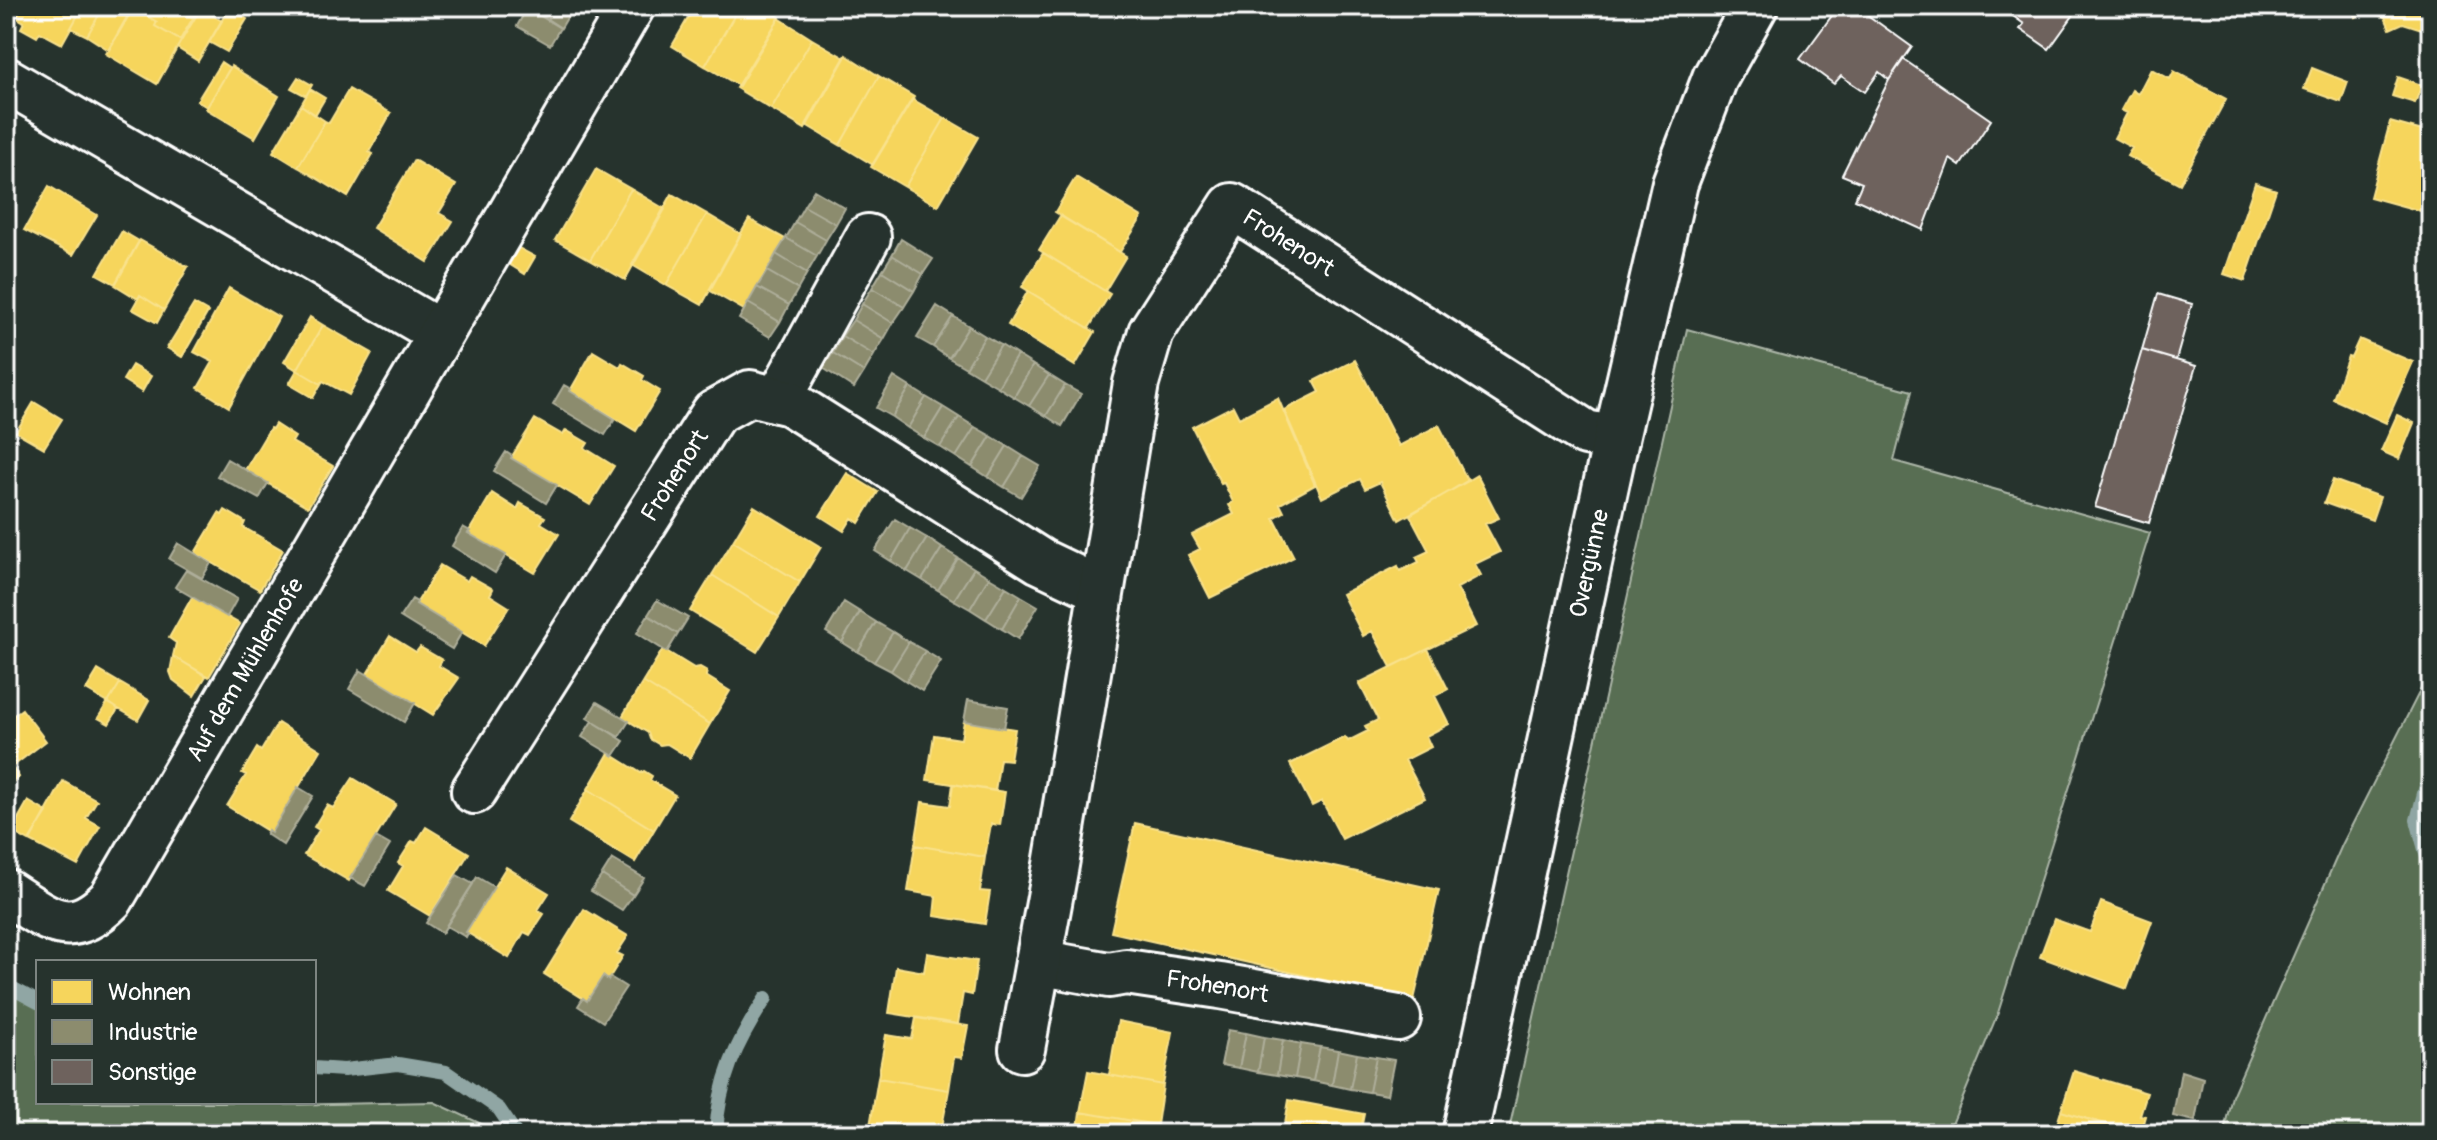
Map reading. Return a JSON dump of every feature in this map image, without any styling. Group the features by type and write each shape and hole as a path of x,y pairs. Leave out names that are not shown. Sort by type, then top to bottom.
{"street":[{"name":"Auf dem Mühlenhofe","path":"6,892 49,920 76,923 94,916 111,899 439,332 632,6"},
{"name":"Overgünne","path":"1465,1134 1616,439 1675,183 1715,78 1755,6"},
{"path":"6,80 439,332"},
{"name":"Frohenort","path":"1022,1049 1136,383 1151,332 1232,206 1586,433 1616,439"},
{"path":"778,400 868,237"},
{"name":"Frohenort","path":"474,791 714,413 750,393 790,403 1040,561 1101,590"},
{"name":"Frohenort","path":"1038,962 1109,975 1126,972 1220,986 1398,1018"}],"green space":[{"path":"1687,329 1912,391 1894,461 2150,533 1998,1013 1948,1134 1508,1134"},
{"path":"2431,669 2431,1134 2223,1134 2232,1096 2342,845"},
{"path":"6,981 36,1002 36,1104 434,1102 503,1134 6,1134"}],"building: Wohnen":[{"path":"6,6 83,6 62,44 40,32 37,37 21,28 24,22 6,11"},
{"path":"83,6 104,6 87,36 71,28"},
{"path":"104,6 125,6 132,10 109,50 87,36"},
{"path":"134,6 172,6 193,18 180,40 155,26 157,22"},
{"path":"172,6 197,6 199,7 193,18"},
{"path":"695,6 740,6 705,66 672,46"},
{"path":"740,6 762,6 780,17 739,86 705,66"},
{"path":"2350,6 2431,6 2431,32 2403,23 2390,29 2385,17 2366,11 2356,17"},
{"path":"132,8 181,41 157,84 106,54"},
{"path":"201,8 222,21 198,61 177,48"},
{"path":"229,8 247,19 227,52 209,42"},
{"path":"779,18 812,39 771,109 736,88"},
{"path":"812,39 845,58 805,129 771,109"},
{"path":"846,55 879,76 840,145 806,125"},
{"path":"221,62 230,68 207,107 197,101"},
{"path":"231,66 279,96 255,138 206,109"},
{"path":"2312,68 2348,82 2341,102 2304,89"},
{"path":"2151,69 2170,79 2174,71 2226,99 2180,184 2127,156 2132,148 2114,138 2127,113 2121,110 2132,90 2138,94"},
{"path":"879,76 914,97 873,165 840,145"},
{"path":"298,77 312,85 306,96 291,88"},
{"path":"2398,77 2422,85 2415,103 2392,96"},
{"path":"310,89 325,98 315,115 301,105"},
{"path":"349,89 391,113 369,152 373,154 348,197 298,167 325,121 329,123"},
{"path":"912,99 945,118 905,187 871,167"},
{"path":"301,105 325,121 298,167 273,152"},
{"path":"945,118 978,137 938,206 905,187"},
{"path":"2390,122 2430,133 2426,148 2431,149 2431,202 2428,213 2370,197"},
{"path":"414,160 456,185 439,213 453,221 428,262 373,228"},
{"path":"596,169 631,189 590,260 555,240"},
{"path":"1076,177 1142,217 1120,252 1055,212"},
{"path":"2255,183 2276,190 2245,281 2224,274"},
{"path":"49,186 97,215 73,255 24,230"},
{"path":"631,189 665,209 625,280 590,260"},
{"path":"672,194 707,214 666,285 632,265"},
{"path":"707,214 741,234 702,305 666,285"},
{"path":"1060,216 1126,256 1105,291 1039,250"},
{"path":"749,219 785,239 744,310 709,290"},
{"path":"122,231 139,241 115,284 97,274"},
{"path":"140,240 188,267 164,310 140,295 138,299 115,285"},
{"path":"517,247 535,257 525,274 507,263"},
{"path":"1043,253 1110,294 1089,328 1022,287"},
{"path":"229,288 279,317 229,407 198,388 213,362 194,352"},
{"path":"1028,291 1095,332 1075,366 1008,325"},
{"path":"140,295 164,310 157,323 132,309"},
{"path":"194,304 208,312 182,357 167,348"},
{"path":"310,317 323,325 297,370 284,362"},
{"path":"323,325 372,353 349,395 297,370"},
{"path":"2359,339 2413,362 2386,423 2333,399 2348,356 2351,357"},
{"path":"593,351 620,367 622,363 644,376 642,380 660,391 636,431 570,391"},
{"path":"1355,360 1399,446 1439,425 1468,481 1399,520 1380,482 1365,489 1360,479 1322,498 1284,410 1320,392 1314,381"},
{"path":"132,365 151,376 142,392 123,380"},
{"path":"297,370 321,384 313,398 289,384"},
{"path":"1278,398 1315,485 1280,504 1284,512 1274,518 1294,557 1210,598 1188,555 1200,549 1192,535 1234,514 1229,505 1233,502 1192,427 1233,406 1239,418"},
{"path":"34,402 62,419 44,448 16,432"},
{"path":"2397,415 2414,423 2399,459 2381,451"},
{"path":"535,419 563,435 566,430 588,443 585,448 614,466 590,505 511,458"},
{"path":"275,424 295,437 292,442 333,466 308,507 245,470"},
{"path":"847,473 878,492 859,523 852,518 844,531 820,516"},
{"path":"1477,475 1499,518 1485,524 1500,552 1475,564 1481,575 1457,588 1476,626 1391,667 1372,631 1363,636 1342,594 1398,566 1400,571 1419,562 1416,557 1429,551 1410,515"},
{"path":"2333,480 2380,497 2372,520 2324,503"},
{"path":"492,493 517,509 520,503 545,517 541,523 559,534 535,573 468,533"},
{"path":"754,506 821,547 800,582 733,541"},
{"path":"225,510 245,522 243,527 283,550 260,590 195,553 219,513 222,515"},
{"path":"733,541 800,582 779,617 712,575"},
{"path":"440,565 467,581 470,576 493,589 490,595 509,607 484,646 416,604"},
{"path":"712,575 779,617 757,652 690,611"},
{"path":"192,597 240,624 209,677 173,656 176,643 169,638"},
{"path":"390,636 416,652 420,647 442,660 439,666 459,678 433,715 367,674"},
{"path":"663,649 694,668 707,671 706,676 730,691 710,724 643,682"},
{"path":"1428,649 1448,689 1435,696 1449,724 1426,736 1431,747 1405,760 1425,798 1342,839 1322,801 1312,806 1290,764 1345,737 1348,741 1368,731 1365,726 1378,720 1359,683"},
{"path":"173,656 206,676 194,696 173,680 170,672"},
{"path":"98,670 120,683 108,703 86,690"},
{"path":"643,682 710,724 690,758 667,744 660,745 650,739 648,733 622,717"},
{"path":"120,683 149,700 138,720 108,703"},
{"path":"108,702 118,709 109,724 98,718"},
{"path":"22,709 46,741 12,767 19,777 6,787 6,721"},
{"path":"964,721 1015,729 1010,760 1000,759 995,791 927,780 934,735 961,739"},
{"path":"278,723 321,750 271,833 227,806 246,775 242,773 257,748 261,751"},
{"path":"609,753 641,773 644,771 652,776 650,780 675,795 654,830 588,789"},
{"path":"353,778 396,804 349,881 304,855 319,830 314,827 327,805 333,808"},
{"path":"63,781 97,800 86,818 100,826 78,866 30,841"},
{"path":"953,784 1005,792 1000,825 991,824 985,857 915,845 922,802 950,806"},
{"path":"588,789 654,830 635,862 569,822"},
{"path":"28,801 47,812 29,841 11,831"},
{"path":"1135,823 1439,890 1414,1000 1111,932"},
{"path":"426,827 469,853 430,916 388,891 403,866 398,863 412,841 416,843"},
{"path":"915,845 985,857 980,891 990,892 985,924 934,916 936,896 908,891"},
{"path":"506,867 549,893 538,910 544,914 530,935 524,932 509,958 466,932"},
{"path":"2101,902 2152,921 2127,989 2040,957 2054,919 2090,932"},
{"path":"584,909 628,936 617,953 623,956 608,980 603,976 587,1001 544,974"},
{"path":"927,953 977,961 972,995 963,993 958,1024 889,1013 896,967 924,972"},
{"path":"916,1018 968,1026 962,1058 954,1057 949,1090 878,1078 886,1035 912,1039"},
{"path":"1118,1021 1173,1032 1163,1085 1109,1075"},
{"path":"1088,1071 1163,1085 1157,1125 1080,1112"},
{"path":"2074,1071 2147,1093 2140,1115 2145,1116 2140,1134 2061,1111"},
{"path":"878,1078 949,1090 942,1127 952,1129 951,1134 898,1134 899,1130 870,1126"},
{"path":"1289,1100 1364,1114 1360,1134 1283,1134"},
{"path":"2061,1111 2135,1134 2054,1134"},
{"path":"1080,1112 1157,1125 1155,1134 1077,1134"}],"building: Industrie":[{"path":"527,6 574,6 561,28"},
{"path":"527,8 560,28 550,45 517,26"},
{"path":"814,190 845,208 836,224 804,206"},
{"path":"804,206 836,224 826,240 795,222"},
{"path":"795,222 826,240 817,256 786,238"},
{"path":"786,238 817,256 807,273 776,254"},
{"path":"901,239 933,259 923,274 892,255"},
{"path":"776,254 807,273 798,289 767,271"},
{"path":"892,255 923,274 914,291 882,271"},
{"path":"767,271 798,289 789,305 757,287"},
{"path":"882,271 914,291 904,307 872,288"},
{"path":"757,287 789,305 780,322 748,303"},
{"path":"872,288 904,307 893,323 862,304"},
{"path":"748,303 780,322 770,337 739,319"},
{"path":"862,304 893,323 884,339 853,320"},
{"path":"937,306 953,316 933,347 917,338"},
{"path":"953,316 969,326 949,358 933,347"},
{"path":"853,320 884,339 874,355 842,336"},
{"path":"969,326 985,336 966,368 949,358"},
{"path":"842,336 874,355 864,372 833,353"},
{"path":"985,336 1001,345 981,377 966,368"},
{"path":"1001,345 1017,355 998,387 981,377"},
{"path":"833,353 864,372 854,388 823,368"},
{"path":"1017,355 1033,365 1014,397 998,387"},
{"path":"1033,365 1049,375 1029,406 1014,397"},
{"path":"1049,375 1065,385 1046,416 1029,406"},
{"path":"894,377 910,387 892,417 876,408"},
{"path":"564,385 615,419 605,435 553,404"},
{"path":"1065,385 1081,394 1062,426 1046,416"},
{"path":"910,387 926,397 908,428 892,417"},
{"path":"926,397 943,407 924,438 908,428"},
{"path":"943,407 959,417 940,447 924,438"},
{"path":"959,417 975,427 956,457 940,447"},
{"path":"975,427 991,436 972,467 956,457"},
{"path":"991,436 1007,446 988,477 972,467"},
{"path":"1007,446 1023,456 1004,487 988,477"},
{"path":"506,452 557,485 546,503 494,471"},
{"path":"1023,456 1040,466 1021,497 1004,487"},
{"path":"227,459 268,483 259,499 217,476"},
{"path":"895,519 910,528 891,561 875,551"},
{"path":"463,527 506,555 495,573 452,546"},
{"path":"910,528 927,538 907,571 891,561"},
{"path":"927,538 942,548 922,580 907,571"},
{"path":"178,543 211,563 202,578 169,559"},
{"path":"942,548 958,558 938,590 922,580"},
{"path":"958,558 974,568 954,600 938,590"},
{"path":"974,568 989,577 970,609 954,600"},
{"path":"186,570 237,599 227,617 175,587"},
{"path":"989,577 1006,587 986,619 970,609"},
{"path":"1006,587 1021,596 1002,629 986,619"},
{"path":"1021,596 1038,606 1018,639 1002,629"},
{"path":"412,599 462,632 452,649 400,617"},
{"path":"657,600 688,618 678,634 648,615"},
{"path":"844,602 860,612 842,642 826,632"},
{"path":"860,612 876,622 858,652 842,642"},
{"path":"648,615 678,634 667,652 637,633"},
{"path":"876,622 893,632 874,662 858,652"},
{"path":"893,632 909,642 891,671 874,662"},
{"path":"909,642 925,651 906,681 891,671"},
{"path":"925,651 941,661 922,691 906,681"},
{"path":"360,670 415,703 404,722 349,689"},
{"path":"968,700 1008,707 1004,728 964,721"},
{"path":"597,702 629,721 619,737 587,718"},
{"path":"592,721 624,741 614,756 582,737"},
{"path":"298,787 313,796 283,845 266,834 268,830 271,833"},
{"path":"376,837 390,845 365,886 350,878"},
{"path":"612,859 644,878 633,895 602,875"},
{"path":"457,875 473,884 442,933 426,923"},
{"path":"602,875 633,895 622,910 591,891"},
{"path":"477,877 494,887 466,932 466,937 446,926"},
{"path":"603,976 626,987 603,1022 578,1006 583,998 587,1001"},
{"path":"1228,1030 1246,1033 1239,1068 1221,1065"},
{"path":"1246,1033 1264,1037 1258,1072 1239,1068"},
{"path":"1264,1037 1283,1040 1277,1075 1258,1072"},
{"path":"1283,1040 1301,1044 1295,1078 1277,1075"},
{"path":"1301,1044 1320,1047 1313,1081 1295,1078"},
{"path":"1320,1047 1338,1050 1332,1085 1313,1081"},
{"path":"1338,1050 1357,1054 1350,1089 1332,1085"},
{"path":"1357,1054 1376,1057 1369,1092 1350,1089"},
{"path":"1376,1057 1394,1060 1387,1095 1369,1092"},
{"path":"2181,1071 2203,1078 2195,1121 2173,1116"}],"building: Sonstige":[{"path":"1839,6 1855,6 1912,47 1889,80 1879,72 1865,92 1841,76 1834,84 1800,59"},
{"path":"2009,6 2080,6 2049,49 2020,29 2024,24 2006,11"},
{"path":"1903,59 1991,120 1960,166 1950,159 1923,230 1855,199 1862,183 1842,175 1889,80"},
{"path":"2158,294 2192,304 2176,360 2142,350"},
{"path":"2142,350 2196,366 2149,523 2095,507"}],"waterway":[{"path":"2431,767 2417,820 2431,872"},
{"path":"6,985 36,1001"},
{"path":"716,1134 721,1096 731,1062 766,998"},
{"path":"316,1068 344,1070 398,1064 446,1072 499,1109 516,1134"},
{"path":"2430,1134 2431,1097"}]}
